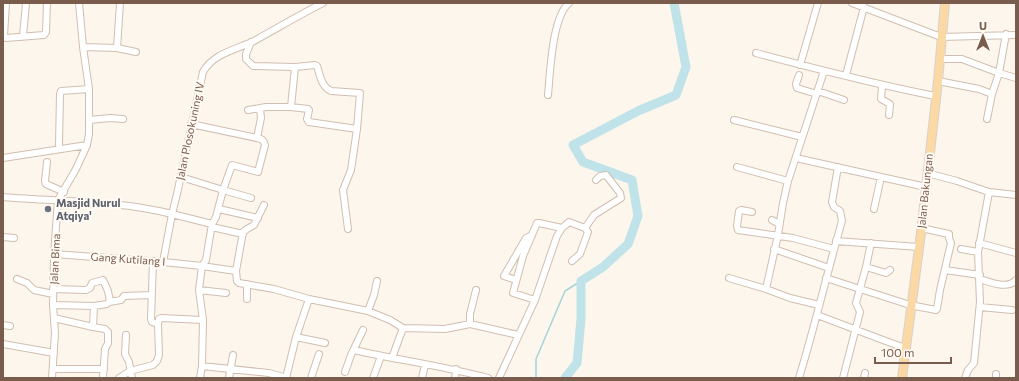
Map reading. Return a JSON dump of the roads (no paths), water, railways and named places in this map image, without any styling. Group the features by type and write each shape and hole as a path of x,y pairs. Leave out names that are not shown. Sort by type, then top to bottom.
{"main road":[{"name":"Jalan Bakungan","path":"902,378 926,187 945,3"}],"street":[{"path":"6,3 4,36 6,38 46,34 47,3"},
{"path":"24,36 26,3"},
{"path":"58,200 64,192 87,145 89,89 79,3"},
{"path":"117,48 120,3"},
{"name":"Jalan Plosokuning IV","path":"163,262 202,72 207,65 223,54 251,42 323,3"},
{"path":"548,95 550,59 553,43 559,18 569,3"},
{"path":"800,65 818,3"},
{"path":"852,3 941,37 1006,34 1016,35"},
{"path":"846,75 864,8"},
{"path":"987,119 992,94 999,73 1006,34"},
{"path":"251,42 246,54 246,59 253,66 295,67 316,65 326,89 331,91 360,93 351,170 343,190 348,229"},
{"path":"83,47 117,48 136,52"},
{"path":"756,53 824,71 846,75 882,86 935,96"},
{"path":"940,59 962,59 980,67 1016,78"},
{"path":"291,107 295,67"},
{"path":"766,289 788,181 824,71"},
{"path":"799,75 796,84 797,88 844,100"},
{"path":"938,81 979,89 992,94"},
{"path":"882,86 881,98 890,104 889,115"},
{"path":"59,145 61,91 89,89"},
{"path":"248,110 291,107 308,109 307,119 309,122 357,129"},
{"path":"257,138 261,118 260,109"},
{"path":"89,120 110,118 123,119"},
{"path":"734,120 802,137"},
{"path":"191,124 262,139 265,145 258,172 232,165 223,190 219,209 212,225 206,260 202,266 199,290 203,320 202,366 200,378"},
{"path":"3,158 87,145"},
{"path":"796,158 926,187"},
{"path":"47,162 46,184 64,192"},
{"path":"799,378 842,221 842,214 834,208 832,202 838,167"},
{"path":"737,168 788,181"},
{"path":"927,173 989,192 1016,195"},
{"path":"585,228 594,215 621,198 620,193 606,175 600,176 596,180"},
{"path":"181,177 251,198"},
{"path":"874,209 881,177"},
{"path":"965,378 968,370 974,363 980,307 978,252 989,192"},
{"path":"3,197 104,203 159,210 243,234"},
{"name":"Jalan Bima","path":"52,378 55,333 53,305 54,254 58,200"},
{"path":"264,205 254,225 245,230 243,234 236,271 237,281 239,283 274,289 368,311 390,320 403,328 445,329 470,324 518,335"},
{"path":"219,209 258,218"},
{"path":"752,212 739,211 738,229 778,234 834,249"},
{"path":"772,220 779,224"},
{"path":"499,378 535,300 557,236 562,228 569,222 585,228 588,232 582,251 572,261"},
{"path":"535,300 514,294 513,292 523,256 537,223 562,228"},
{"path":"826,278 910,305 933,310 938,309 940,290 952,245 949,238 950,234 921,228"},
{"path":"516,280 504,276 526,238 532,236"},
{"path":"3,237 14,238"},
{"path":"836,241 919,247"},
{"path":"843,378 860,312 856,303 871,243"},
{"path":"979,243 1016,253"},
{"path":"961,249 978,252"},
{"path":"774,250 829,268"},
{"name":"Gang Kutilang I","path":"54,254 153,261 236,271"},
{"path":"153,261 151,319 155,324 158,324"},
{"path":"866,267 886,273 890,270"},
{"path":"945,270 980,277 1003,285 1011,284 1016,280"},
{"path":"729,278 790,298 819,305"},
{"path":"17,280 27,283 34,290 53,291 86,290 90,288 91,283 103,280 108,291 109,302"},
{"path":"368,311 378,281"},
{"path":"247,284 247,299"},
{"path":"199,290 226,293"},
{"path":"470,324 470,314 476,290"},
{"path":"53,305 94,306 121,300 124,296 151,295"},
{"path":"202,366 269,373 286,378 296,337 309,298"},
{"path":"93,327 94,306"},
{"path":"980,307 1012,310"},
{"path":"817,315 870,336 906,348"},
{"path":"54,318 105,329 108,332 108,343 105,348 103,378"},
{"path":"119,378 153,365 157,361 159,355 159,319 203,320"},
{"path":"3,325 10,326"},
{"path":"392,358 403,328"},
{"path":"345,372 363,330"},
{"path":"126,335 125,354 129,362 131,374"},
{"path":"296,337 325,343"},
{"path":"3,344 54,353"},
{"path":"354,350 425,365 456,369 488,378"},
{"path":"311,378 319,354"},
{"path":"229,378 233,355"},
{"path":"373,378 381,356"},
{"path":"422,378 425,365"},
{"path":"53,369 104,369"},
{"path":"455,378 456,369"}],"waterway":[{"path":"565,378 577,363 581,319 581,281 603,267 628,244 638,216 632,180 583,162 573,145 638,111 676,95 686,67 674,3"},
{"path":"536,378 536,359 565,291 581,281"}],"place":[{"name":"Masjid Nurul Atqiya'","path":"48,209"}]}
